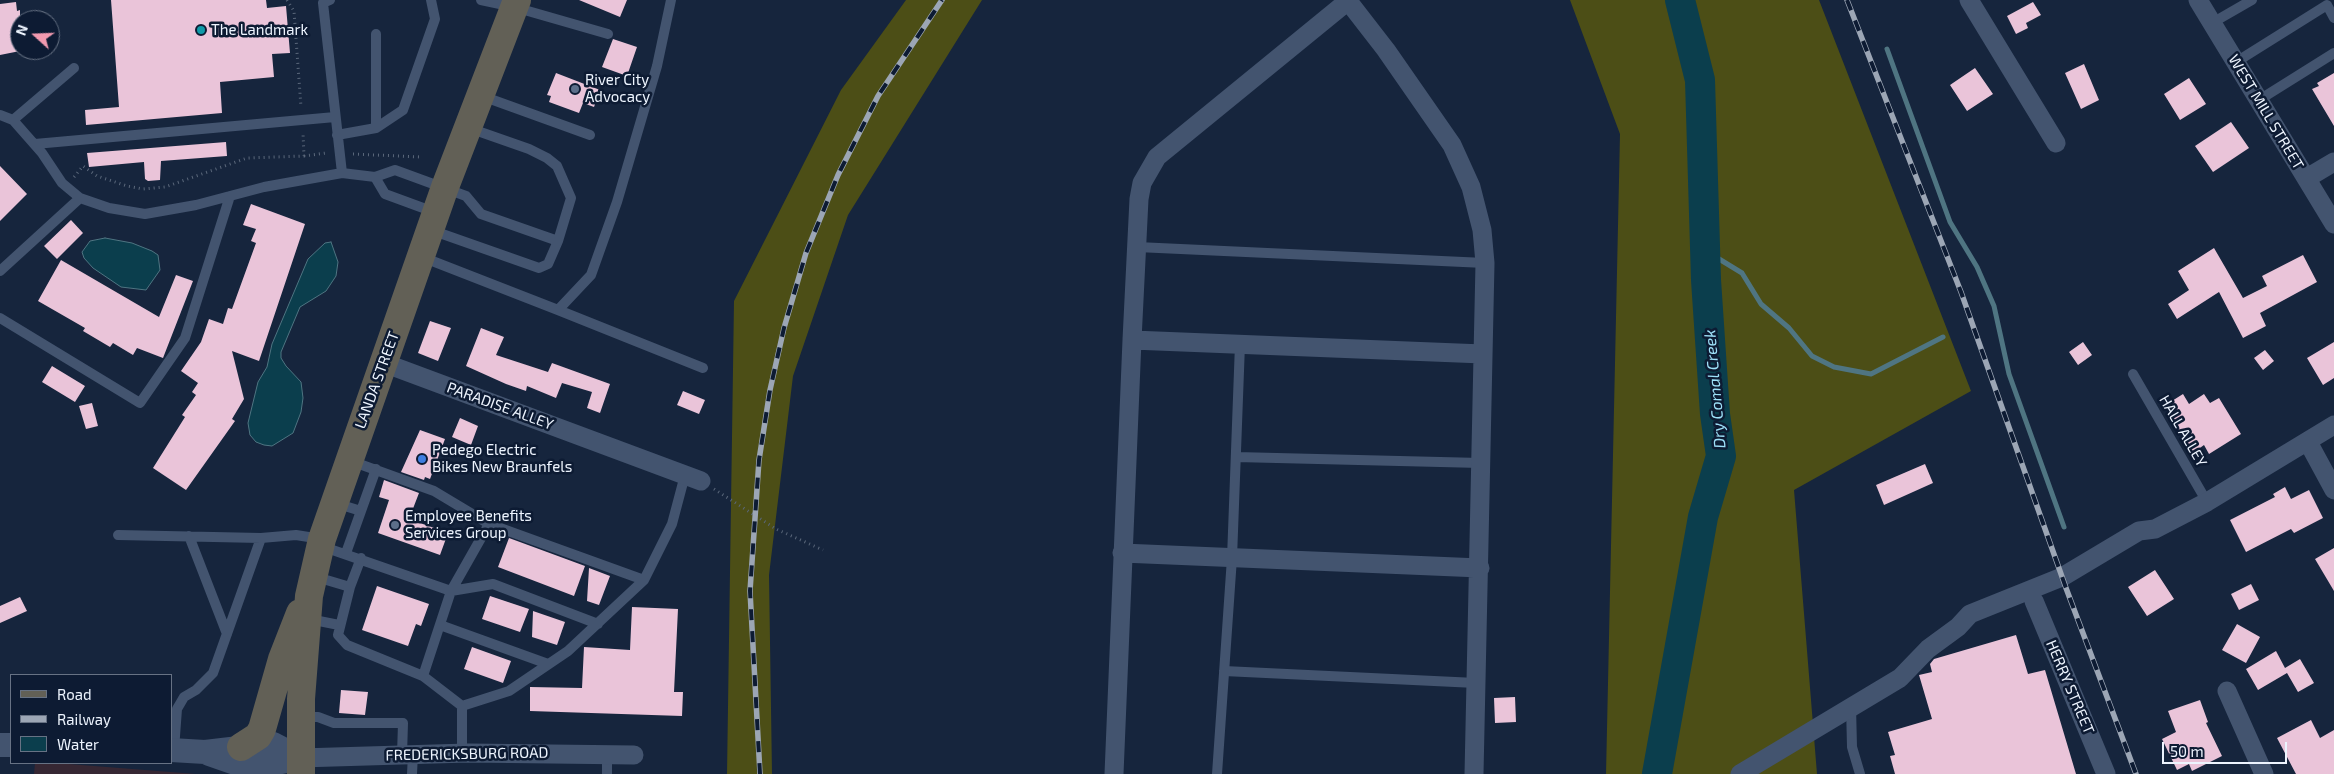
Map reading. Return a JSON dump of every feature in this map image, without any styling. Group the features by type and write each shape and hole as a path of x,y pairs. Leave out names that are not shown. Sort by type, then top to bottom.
{"main road":[{"name":"LANDA STREET","path":"300,766 307,602 321,542 348,460 445,187 482,96 516,3"},
{"path":"241,747 258,736 262,729 282,659 307,602"}],"street":[{"path":"1969,0 2056,143"},
{"name":"WEST MILL STREET","path":"2198,0 2334,224"},
{"path":"1114,774 1132,340 1139,200 1142,182 1157,157 1348,2 1386,50 1452,145 1471,187 1482,230 1485,263 1480,568 1474,774"},
{"path":"2307,178 2334,162"},
{"path":"1132,340 1483,354"},
{"name":"PARADISE ALLEY","path":"384,363 693,478"},
{"path":"1740,774 1851,705 1900,678 1928,648 1958,628 1970,614 2062,577 2140,531 2155,529 2207,502 2334,425"},
{"path":"2308,442 2334,490"},
{"path":"1958,628 1974,626 2066,588 2144,543 2155,529"},
{"path":"1122,553 1480,568"},
{"name":"HERRY STREET","path":"2034,601 2106,774"},
{"path":"2227,691 2264,774"},
{"name":"FREDERICKSBURG ROAD","path":"173,750 205,752 273,744 300,766"},
{"name":"FREDERICKSBURG ROAD","path":"205,752 238,764 300,766 407,754 634,755"}],"lane":[{"path":"330,0 323,3 342,173"},
{"path":"337,135 376,128 403,110 435,19 431,0"},
{"path":"481,0 516,3 608,34"},
{"path":"558,310 591,275 617,202 657,66 671,0"},
{"path":"2212,23 2252,0"},
{"path":"2236,62 2327,6 2334,18"},
{"path":"376,34 376,128"},
{"path":"2259,100 2334,53"},
{"path":"13,120 74,68"},
{"path":"482,96 590,135"},
{"path":"0,115 13,120 35,144 59,180 80,198 109,208 145,214 196,205 264,187 342,173 375,178 395,170 466,196 481,214 558,241"},
{"path":"35,144 335,117"},
{"path":"375,178 386,194 433,221 539,268 548,264 558,241 571,198 557,166 547,158 529,149 469,128"},
{"path":"0,318 140,403 185,338 230,196"},
{"path":"0,272 80,198"},
{"path":"1137,248 1485,263"},
{"path":"421,257 703,368"},
{"path":"1217,774 1232,558 1240,344"},
{"name":"HALL ALLEY","path":"2133,374 2207,502"},
{"path":"1236,457 1481,462"},
{"path":"348,460 434,490 489,524 644,580"},
{"path":"346,553 376,469"},
{"path":"462,706 509,691 568,651 644,580 693,478"},
{"path":"334,503 361,511"},
{"path":"424,676 451,591 489,524"},
{"path":"118,535 261,538 296,536 321,542 451,591 493,584 598,624"},
{"path":"189,536 227,634"},
{"path":"173,750 177,709 184,697 196,690 213,673 261,538"},
{"path":"361,558 350,588 339,625 338,635 347,644 424,676 462,706"},
{"path":"307,602 350,588"},
{"path":"307,602 339,625"},
{"path":"440,625 548,664"},
{"path":"1224,671 1476,683"},
{"path":"1851,705 1852,747 1860,774"},
{"path":"462,706 462,753"},
{"path":"301,716 318,718 334,723 403,723 412,774"},
{"path":"606,774 607,754"}],"path":[{"path":"288,0 294,11 302,110"},
{"path":"302,133 304,156"},
{"path":"74,177 83,166 97,176 116,183 143,188 158,187 247,158 304,156 326,153"},
{"path":"353,154 421,157"},
{"path":"693,478 776,530 823,550"}],"shaded area":[{"path":"906,0 982,0 848,215 793,376 769,575 772,774 727,774 734,301 841,90"},
{"path":"1570,0 1819,0 1971,391 1794,490 1817,774 1606,774 1620,134"},
{"path":"35,764 69,764 196,774 34,774"}],"water":[{"path":"105,238 132,243 158,255 160,270 146,290 121,287 93,268 84,258 82,252 90,241"},
{"path":"331,242 338,262 336,276 326,291 300,307 281,352 281,358 286,366 301,382 303,398 301,412 293,433 272,446 264,445 256,442 250,435 248,423 258,382 267,367 272,344 308,259 325,243"}],"building":[{"name":"The Landmark","path":"111,0 266,0 267,8 286,6 290,53 272,54 274,77 220,82 222,113 86,125 85,110 119,107"},
{"path":"579,0 627,0 620,17"},
{"path":"16,2 17,10 10,10 10,53 0,55 0,4"},
{"path":"2033,2 2041,15 2026,23 2028,28 2016,34 2007,16"},
{"path":"613,39 637,47 627,76 602,67"},
{"path":"2084,64 2099,100 2081,109 2065,73"},
{"path":"1975,68 1993,94 1967,111 1950,85"},
{"path":"556,73 600,90 594,107 583,103 579,113 549,102 551,96 547,95"},
{"path":"2334,73 2334,126 2312,89 2319,86 2317,83"},
{"path":"2189,78 2206,104 2180,120 2164,94"},
{"path":"2231,122 2249,148 2213,172 2195,146"},
{"path":"226,142 227,156 161,161 160,180 148,181 145,179 144,162 89,167 87,153"},
{"path":"0,166 27,194 0,221"},
{"path":"251,204 305,224 259,361 232,351 244,399 232,419 235,421 186,490 153,468 185,417 182,415 196,395 192,392 198,383 181,371 201,342 209,319 223,324 228,308 232,309 256,243 251,241 256,229 243,225"},
{"path":"71,220 83,233 57,259 44,246"},
{"path":"2214,248 2243,298 2267,286 2262,276 2303,255 2317,282 2260,313 2266,326 2243,338 2219,292 2177,319 2168,304 2189,290 2178,271"},
{"path":"61,260 159,317 176,275 193,281 163,358 137,348 133,355 113,343 110,347 83,331 85,328 38,301"},
{"path":"430,321 451,328 438,361 418,353"},
{"path":"481,328 504,337 496,355 548,372 552,363 610,384 600,413 587,408 592,392 562,383 556,398 527,386 526,391 506,384 466,366"},
{"path":"2083,342 2092,355 2078,365 2069,352"},
{"path":"2334,342 2334,378 2323,385 2307,358"},
{"path":"2265,350 2274,361 2263,370 2254,358"},
{"path":"52,366 85,386 75,402 42,382"},
{"path":"683,391 705,400 699,414 677,405"},
{"path":"2183,394 2189,404 2204,394 2210,403 2219,398 2241,434 2209,454 2204,445 2193,453 2164,406"},
{"path":"92,403 98,426 86,429 79,406"},
{"path":"460,418 478,426 471,445 452,437"},
{"name":"Pedego Electric Bikes New Braunfels","path":"420,430 445,439 430,479 425,477 424,480 401,472"},
{"path":"1925,464 1933,483 1884,505 1876,485"},
{"path":"384,480 419,493 409,519 448,533 440,555 378,533 389,500 379,497"},
{"path":"2285,487 2291,499 2309,490 2323,518 2294,533 2291,529 2246,552 2230,520 2275,497 2273,494"},
{"path":"509,538 585,566 574,596 498,567"},
{"path":"2334,548 2334,591 2315,559"},
{"path":"589,568 610,576 599,605 587,601"},
{"path":"2155,570 2174,599 2147,616 2128,587"},
{"path":"2251,584 2259,600 2239,610 2231,594"},
{"path":"377,586 429,604 421,626 416,624 408,646 362,630"},
{"path":"490,596 529,609 520,632 482,619"},
{"path":"20,597 27,611 0,623 0,606"},
{"path":"632,607 678,609 674,692 683,692 682,716 530,711 530,687 582,688 584,647 630,650"},
{"path":"533,611 565,622 557,645 532,637"},
{"path":"2237,624 2260,637 2246,663 2222,650"},
{"path":"2016,635 2028,674 2045,670 2076,774 1895,774 1890,756 1895,755 1888,732 1932,719 1919,675 1932,672 1930,664 1934,659"},
{"path":"472,647 511,661 503,683 464,669"},
{"path":"2276,651 2285,668 2300,659 2314,683 2298,692 2287,673 2258,690 2246,669"},
{"path":"341,690 368,692 365,715 339,713"},
{"path":"1515,697 1516,722 1495,723 1494,698"},
{"path":"2200,700 2208,722 2206,723 2222,756 2192,771 2189,764 2177,770 2162,739 2176,732 2168,711"},
{"path":"2311,720 2320,738 2334,730 2334,774 2296,774 2277,738"}],"waterway":[{"name":"Dry Comal Creek","path":"1657,774 1703,517 1721,456 1715,414 1706,280 1700,80 1680,0"},
{"path":"1887,49 1950,222 1977,267 1994,306 2009,374 2064,527"},
{"path":"1706,251 1742,273 1761,304 1789,328 1812,356 1834,367 1871,374 1943,337"}],"railway":[{"path":"760,774 750,591 759,460 770,390 784,328 806,253 838,175 878,96 942,0"},
{"path":"1847,0 1961,292 2066,588 2136,774"}],"place":[{"name":"The Landmark","path":"201,30"},
{"name":"River City Advocacy","path":"575,89"},
{"name":"Pedego Electric Bikes New Braunfels","path":"422,459"},
{"name":"Employee Benefits Services Group","path":"395,525"}]}
